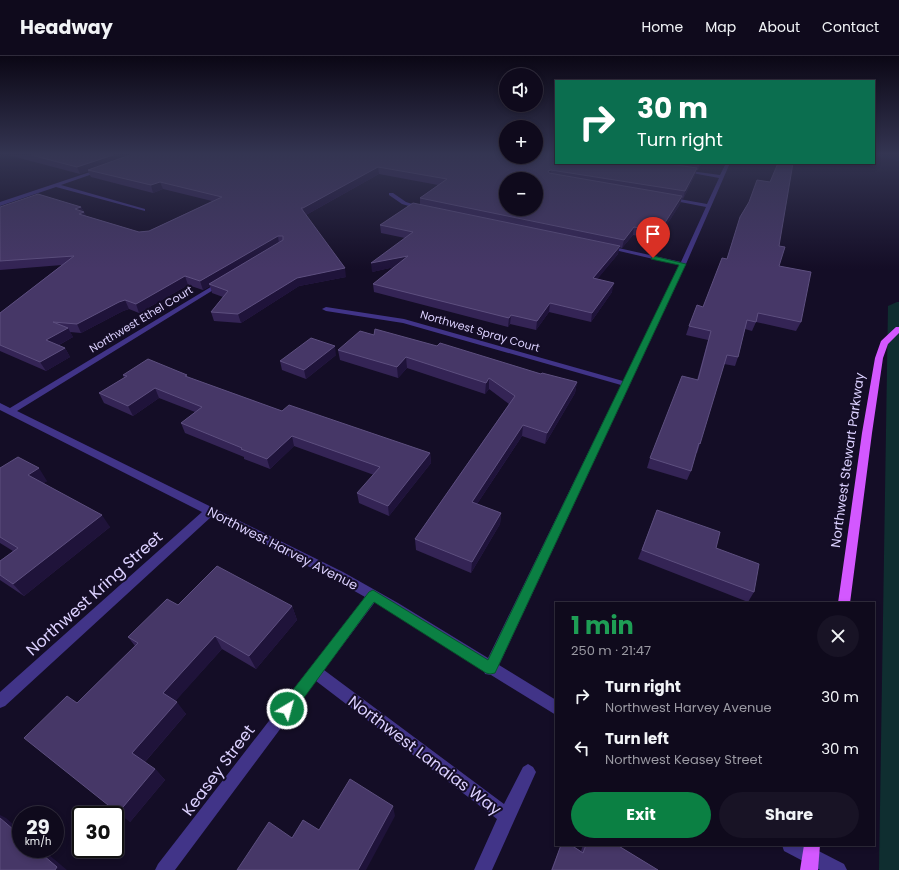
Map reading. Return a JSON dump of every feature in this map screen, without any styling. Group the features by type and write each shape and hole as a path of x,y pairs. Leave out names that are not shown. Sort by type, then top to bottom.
{"main road":[{"name":"Northwest Stewart Parkway","path":"844,602 866,433 879,358 884,343 899,329"}],"street":[{"path":"0,204 32,193"},
{"path":"84,193 143,210"},
{"path":"490,669 683,264 715,193"},
{"path":"391,194 404,204 430,210"},
{"path":"663,198 709,206"},
{"path":"598,246 683,264"},
{"name":"Northwest Ethel Court","path":"11,411 230,278"},
{"name":"Northwest Spray Court","path":"326,309 404,321 626,384"},
{"name":"Northwest Harvey Avenue","path":"0,406 339,576 373,595 490,669 555,707"},
{"name":"Northwest Kring Street","path":"0,701 211,511"},
{"name":"Keasey Street","path":"164,870 373,595"},
{"name":"Northwest Lanaias Way","path":"315,672 507,816 482,870"},
{"path":"507,816 528,772"},
{"path":"792,846 838,870"}],"green space":[{"path":"899,302 899,870 879,870 888,306"}],"building":[{"path":"205,193 330,193 301,208 345,268 297,278 238,314 211,312 228,291 209,284 283,240 283,236 278,236 200,281 185,276 136,304 125,300 119,302 77,324 53,322 68,328 46,340 65,348 40,362 0,345 0,313 74,256 0,261 0,207 38,194 81,207 75,209 84,212 79,214 139,232 149,231 222,197"},
{"path":"427,193 499,193 499,214 420,198"},
{"path":"543,193 665,193 682,196 659,232 634,227 624,240 507,216 543,216"},
{"path":"752,193 788,193 779,246 785,247 779,266 811,272 801,322 758,313 756,322 747,320 738,357 727,355 691,471 650,458 682,376 698,380 711,331 689,326 697,305 703,307 722,258 727,259 740,217"},
{"path":"413,203 620,246 593,278 614,283 592,313 550,303 537,321 511,315 509,318 373,284 408,256 371,263 413,232 380,225"},
{"path":"375,329 437,346 440,343 541,374 577,382 547,433 523,425 472,502 501,513 472,562 415,539 515,396 489,378 486,383 406,357 397,367 338,350 360,331 374,335"},
{"path":"311,338 335,346 304,370 280,361"},
{"path":"148,359 187,375 185,376 282,411 289,405 430,453 388,506 357,493 380,467 292,436 267,459 181,423 202,407 155,388 128,406 99,393 127,376 123,375"},
{"path":"18,457 39,468 28,475 102,515 13,584 0,575 0,561 18,548 0,537 0,468"},
{"path":"657,510 720,532 716,548 759,564 754,592 642,550"},
{"path":"217,566 292,606 249,656 215,636 163,693 177,702 132,753 155,769 124,806 109,806 24,738 67,696 77,703 138,643 128,637 167,599 178,605"},
{"path":"350,779 393,806 358,870 237,870 269,822 292,838 303,820 319,830"},
{"path":"0,818 12,828 12,858 46,858 57,867 55,870 0,870"},
{"path":"561,846 572,846 583,853 586,846 619,846 658,870 552,870"}],"route":[{"path":"287,709 373,595 490,669 683,264 653,258"}]}
